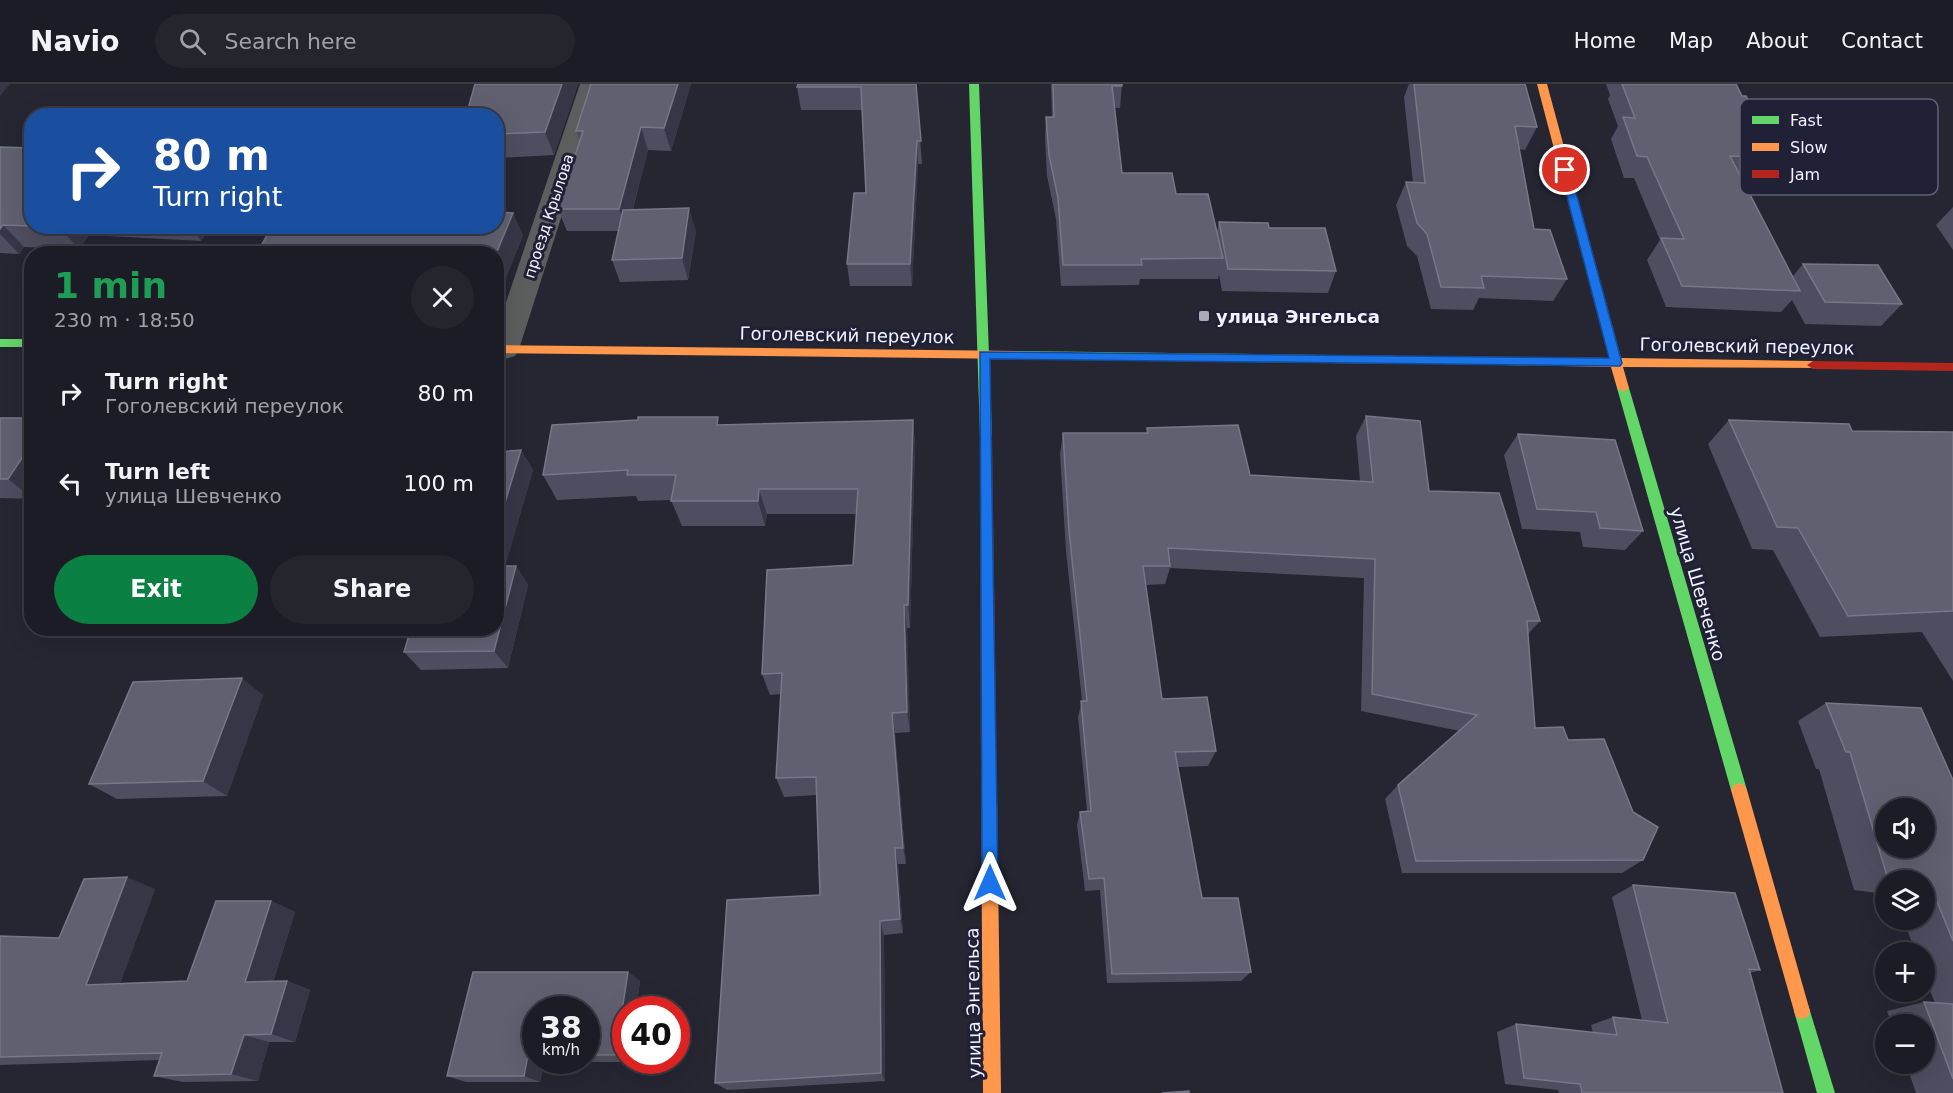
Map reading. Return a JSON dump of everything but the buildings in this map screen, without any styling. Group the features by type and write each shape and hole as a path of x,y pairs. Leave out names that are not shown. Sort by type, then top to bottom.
{"street":[{"name":"проезд Крылова","path":"504,340 592,84"},
{"name":"улица Энгельса","path":"974,84 984,355 992,1093"},
{"name":"улица Шевченко","path":"1542,84 1616,363 1826,1093"},
{"path":"0,343 24,343"},
{"name":"Гоголевский переулок","path":"504,349 1953,367"}],"traffic: fast":[{"path":"974,84 986,436"},
{"path":"0,343 24,343"},
{"path":"1017,355 1403,360"},
{"path":"1623,388 1739,790"},
{"path":"1802,1011 1826,1093"}],"traffic: slow":[{"path":"1542,84 1623,388"},
{"path":"504,349 1017,355"},
{"path":"1403,360 1813,365"},
{"path":"1739,790 1802,1011"},
{"path":"989,796 992,1093"}],"traffic: jam":[{"path":"1813,365 1953,367"},
{"path":"986,436 989,796"}],"place":[{"name":"улица Энгельса","path":"1204,316"}],"route":[{"path":"990,883 984,355 1616,363 1565,170"}]}
